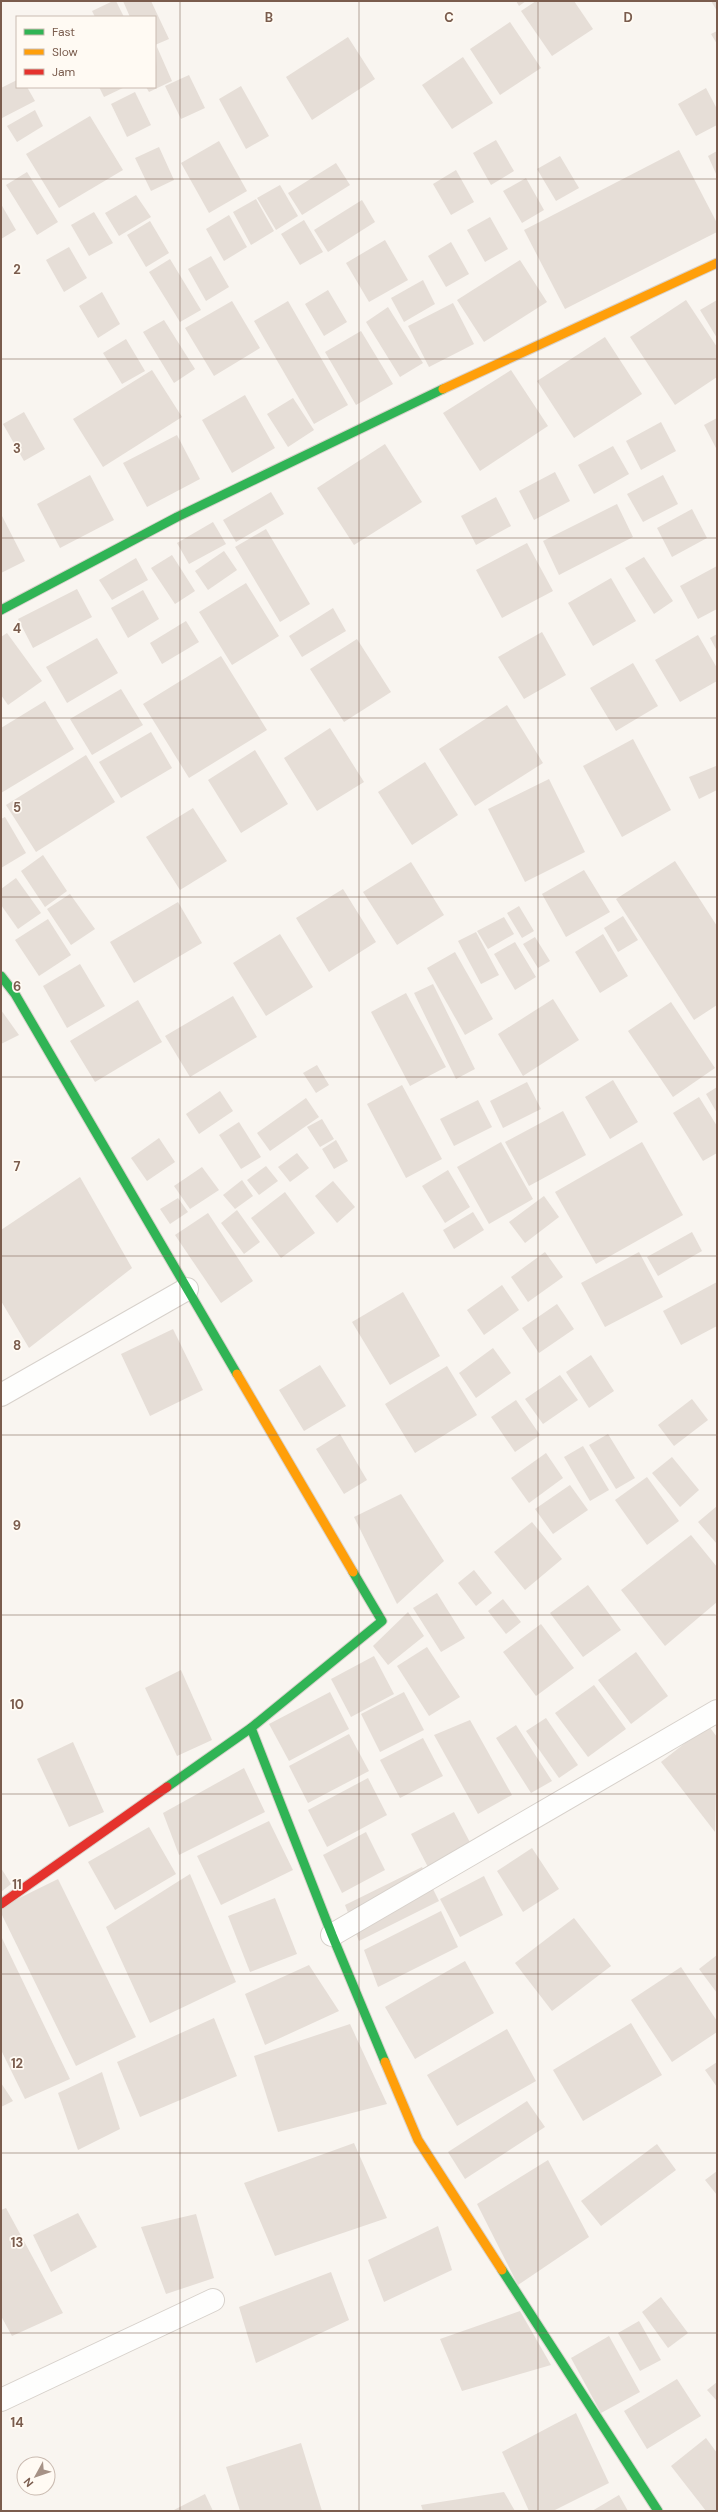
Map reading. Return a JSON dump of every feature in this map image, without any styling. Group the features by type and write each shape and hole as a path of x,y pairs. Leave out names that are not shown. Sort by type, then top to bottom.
{"street":[{"path":"1,610 76,568 263,473 717,263"},
{"path":"1,976 15,994 382,1622 250,1728 1,1904"},
{"path":"1,1395 187,1289"},
{"path":"332,1935 717,1711"},
{"path":"250,1728 332,1935 418,2140 658,2511"},
{"path":"1,2400 213,2300"}],"building":[{"path":"116,1 124,16 94,16 92,11"},
{"path":"123,1 151,1 169,39 156,45 156,16 130,16"},
{"path":"516,1 526,1 519,6"},
{"path":"536,1 574,1 593,29 552,56 521,11"},
{"path":"711,1 717,1 717,11"},
{"path":"510,22 541,68 500,95 470,49"},
{"path":"717,31 717,44 711,34"},
{"path":"348,37 375,79 312,120 286,77"},
{"path":"157,47 172,81 149,92 147,88 156,88"},
{"path":"463,57 493,103 452,129 422,85"},
{"path":"189,75 205,108 181,119 165,86"},
{"path":"16,80 16,88 28,88 35,101 2,118 1,88"},
{"path":"241,86 269,136 246,149 219,99"},
{"path":"100,88 123,88 104,97"},
{"path":"706,88 717,109 717,125 696,136 678,104"},
{"path":"135,92 151,125 127,137 111,104"},
{"path":"35,110 43,126 17,142 7,126"},
{"path":"90,116 123,170 59,208 26,154"},
{"path":"496,140 514,171 491,185 473,153"},
{"path":"219,141 247,191 209,213 181,163"},
{"path":"159,147 174,180 151,191 135,158"},
{"path":"679,150 717,223 717,232 565,309 524,230"},
{"path":"717,151 717,176 708,156"},
{"path":"560,156 579,188 556,201 537,169"},
{"path":"336,163 350,185 302,215 288,193"},
{"path":"456,170 474,202 451,215 433,184"},
{"path":"27,172 58,222 37,235 6,185"},
{"path":"526,178 544,210 522,223 503,191"},
{"path":"280,185 298,216 276,230 257,198"},
{"path":"136,195 151,217 119,236 105,213"},
{"path":"256,199 274,231 251,245 233,212"},
{"path":"362,200 375,222 328,252 314,230"},
{"path":"1,204 16,230 1,239"},
{"path":"94,212 113,243 89,256 71,225"},
{"path":"229,215 247,247 224,261 206,229"},
{"path":"490,217 508,249 485,262 467,230"},
{"path":"304,220 323,252 300,265 281,234"},
{"path":"150,221 169,253 146,267 127,235"},
{"path":"385,240 408,280 369,302 346,263"},
{"path":"451,242 469,274 446,287 428,256"},
{"path":"69,247 87,278 64,292 46,260"},
{"path":"211,256 229,287 206,301 188,269"},
{"path":"170,259 201,310 180,322 149,272"},
{"path":"520,260 547,302 484,342 457,300"},
{"path":"423,280 435,304 404,322 391,298"},
{"path":"328,290 347,322 324,336 305,304"},
{"path":"102,292 120,324 98,338 79,306"},
{"path":"686,300 717,347 717,377 675,405 630,337"},
{"path":"717,300 717,338 700,310"},
{"path":"232,301 260,348 214,376 185,328"},
{"path":"288,301 348,405 314,424 254,321"},
{"path":"453,303 474,344 429,367 408,326"},
{"path":"388,307 423,363 400,377 366,322"},
{"path":"164,320 195,369 174,383 143,332"},
{"path":"361,331 393,384 356,405 325,352"},
{"path":"605,337 642,394 574,438 537,381"},
{"path":"126,339 145,371 122,384 103,353"},
{"path":"152,370 182,417 103,467 73,419"},
{"path":"511,370 548,426 480,471 443,413"},
{"path":"245,395 275,448 232,473 202,420"},
{"path":"293,398 314,430 288,447 267,414"},
{"path":"24,412 45,449 24,461 3,424"},
{"path":"717,418 717,450 704,425"},
{"path":"661,422 676,451 641,470 626,441"},
{"path":"177,435 200,479 147,507 123,463"},
{"path":"385,444 422,502 354,545 317,488"},
{"path":"613,446 629,474 594,494 578,465"},
{"path":"555,472 570,501 534,520 519,491"},
{"path":"90,475 114,520 60,548 37,504"},
{"path":"663,475 678,504 643,522 627,494"},
{"path":"271,492 284,514 236,542 223,520"},
{"path":"496,497 511,526 476,545 461,516"},
{"path":"617,504 633,537 559,575 543,541"},
{"path":"692,509 707,538 672,557 657,528"},
{"path":"1,514 25,561 1,573"},
{"path":"213,522 226,544 189,564 177,543"},
{"path":"266,529 310,604 280,622 235,547"},
{"path":"527,543 553,591 502,618 476,570"},
{"path":"224,551 237,570 208,590 195,571"},
{"path":"172,555 195,591 175,604 151,568"},
{"path":"644,557 673,601 654,614 625,568"},
{"path":"136,558 148,580 112,600 99,580"},
{"path":"717,566 717,609 698,619 680,586"},
{"path":"611,578 636,621 593,646 568,603"},
{"path":"246,583 279,636 232,665 199,612"},
{"path":"77,589 92,617 33,648 18,619"},
{"path":"143,590 159,619 128,638 111,608"},
{"path":"333,608 346,631 302,657 289,636"},
{"path":"186,621 199,642 162,664 150,643"},
{"path":"542,632 566,675 524,699 498,657"},
{"path":"7,633 42,681 8,705 1,695 1,637"},
{"path":"717,634 717,651 710,638"},
{"path":"698,635 717,668 717,681 680,702 655,660"},
{"path":"97,638 118,673 67,703 46,667"},
{"path":"357,639 391,692 344,722 310,669"},
{"path":"221,656 267,730 189,778 143,704"},
{"path":"633,663 658,706 616,731 590,688"},
{"path":"121,689 143,725 92,755 70,719"},
{"path":"45,701 74,749 1,793 1,728"},
{"path":"507,705 543,763 475,806 439,749"},
{"path":"330,728 364,782 317,811 284,758"},
{"path":"151,732 172,768 121,798 99,762"},
{"path":"633,739 671,810 622,837 583,766"},
{"path":"255,750 288,804 241,833 208,780"},
{"path":"86,755 115,802 36,852 6,805"},
{"path":"425,762 458,815 412,845 378,792"},
{"path":"716,766 717,790 699,799 689,777"},
{"path":"549,779 585,852 525,882 488,809"},
{"path":"193,808 227,861 180,890 146,837"},
{"path":"5,817 26,853 1,868 1,819"},
{"path":"43,855 67,891 45,907 21,871"},
{"path":"675,861 717,926 717,1005 694,1020 616,899"},
{"path":"411,862 444,915 397,945 363,892"},
{"path":"584,870 610,912 566,937 542,894"},
{"path":"16,878 41,913 18,929 1,905 1,889"},
{"path":"343,889 376,942 329,972 296,918"},
{"path":"70,894 95,929 71,945 47,909"},
{"path":"178,902 202,943 134,983 110,942"},
{"path":"519,906 534,931 522,938 507,913"},
{"path":"623,916 638,940 618,952 604,928"},
{"path":"504,917 514,934 488,949 477,931"},
{"path":"48,919 71,955 39,976 15,940"},
{"path":"476,932 499,975 481,984 458,941"},
{"path":"280,934 313,987 266,1016 233,963"},
{"path":"603,934 628,976 600,993 575,952"},
{"path":"535,937 550,961 538,968 523,944"},
{"path":"515,942 536,977 515,990 494,954"},
{"path":"455,952 493,1019 465,1035 427,968"},
{"path":"80,964 105,1006 67,1028 43,986"},
{"path":"433,984 475,1069 456,1079 414,993"},
{"path":"406,993 446,1067 410,1086 371,1012"},
{"path":"233,996 257,1037 190,1077 165,1036"},
{"path":"553,999 579,1040 523,1076 498,1034"},
{"path":"138,1000 162,1042 95,1082 70,1041"},
{"path":"671,1002 715,1068 673,1097 628,1031"},
{"path":"1,1010 19,1035 1,1044"},
{"path":"317,1065 329,1085 316,1093 303,1073"},
{"path":"613,1080 638,1122 610,1139 585,1097"},
{"path":"527,1082 541,1109 503,1128 490,1101"},
{"path":"402,1085 442,1159 406,1178 367,1104"},
{"path":"717,1087 717,1113 706,1094"},
{"path":"220,1091 233,1111 199,1134 186,1114"},
{"path":"699,1097 717,1126 717,1153 703,1161 673,1113"},
{"path":"306,1098 319,1117 270,1151 257,1133"},
{"path":"478,1100 492,1127 454,1146 440,1119"},
{"path":"563,1111 586,1155 529,1186 505,1142"},
{"path":"322,1119 334,1139 320,1147 307,1127"},
{"path":"239,1122 261,1157 241,1169 219,1135"},
{"path":"159,1138 175,1162 147,1181 131,1158"},
{"path":"336,1140 348,1161 334,1169 322,1149"},
{"path":"501,1142 533,1199 489,1224 457,1167"},
{"path":"642,1142 683,1215 596,1264 555,1192"},
{"path":"297,1153 309,1168 290,1182 278,1167"},
{"path":"266,1166 278,1181 259,1195 247,1180"},
{"path":"202,1167 219,1190 190,1209 174,1186"},
{"path":"448,1170 470,1207 445,1223 422,1186"},
{"path":"80,1177 132,1268 29,1348 1,1301 1,1230"},
{"path":"242,1180 253,1196 235,1209 223,1195"},
{"path":"333,1181 355,1207 337,1223 315,1196"},
{"path":"285,1192 315,1233 281,1258 251,1218"},
{"path":"544,1196 559,1217 525,1243 509,1222"},
{"path":"178,1198 188,1212 170,1224 160,1209"},
{"path":"237,1210 260,1242 244,1254 221,1223"},
{"path":"473,1212 484,1230 454,1249 443,1230"},
{"path":"208,1213 253,1281 221,1303 175,1235"},
{"path":"692,1232 702,1251 658,1276 647,1257"},
{"path":"545,1252 563,1277 528,1302 511,1277"},
{"path":"639,1252 663,1297 605,1327 581,1283"},
{"path":"717,1282 717,1326 681,1345 663,1311"},
{"path":"502,1285 519,1310 484,1335 467,1310"},
{"path":"403,1292 440,1356 390,1385 352,1322"},
{"path":"557,1304 574,1329 539,1353 522,1328"},
{"path":"173,1329 203,1390 150,1416 121,1354"},
{"path":"493,1348 511,1373 476,1398 459,1373"},
{"path":"591,1355 614,1391 589,1408 566,1372"},
{"path":"320,1365 346,1406 304,1431 279,1390"},
{"path":"447,1366 477,1415 415,1453 385,1404"},
{"path":"560,1375 578,1400 543,1424 525,1399"},
{"path":"692,1399 708,1420 674,1446 658,1425"},
{"path":"516,1400 540,1435 515,1452 491,1417"},
{"path":"340,1434 367,1480 344,1494 316,1449"},
{"path":"608,1434 635,1478 616,1489 589,1445"},
{"path":"583,1446 609,1490 590,1501 564,1457"},
{"path":"546,1453 563,1478 529,1503 511,1478"},
{"path":"672,1457 699,1490 680,1507 652,1473"},
{"path":"647,1477 679,1521 647,1545 615,1500"},
{"path":"570,1485 588,1510 553,1534 535,1509"},
{"path":"401,1494 444,1561 397,1604 354,1517"},
{"path":"717,1506 717,1544 698,1522"},
{"path":"532,1522 562,1559 525,1590 494,1552"},
{"path":"691,1535 717,1567 717,1602 665,1646 621,1590"},
{"path":"474,1570 492,1593 476,1606 458,1583"},
{"path":"588,1585 621,1630 583,1657 550,1613"},
{"path":"437,1593 465,1638 441,1652 413,1608"},
{"path":"503,1599 521,1622 506,1634 488,1611"},
{"path":"408,1612 424,1636 388,1665 373,1646"},
{"path":"541,1624 574,1668 536,1696 503,1652"},
{"path":"427,1647 460,1697 429,1716 397,1666"},
{"path":"636,1652 668,1696 631,1724 598,1680"},
{"path":"374,1656 394,1694 351,1717 331,1679"},
{"path":"181,1670 212,1740 177,1756 145,1688"},
{"path":"594,1685 626,1729 588,1757 555,1713"},
{"path":"330,1692 349,1729 289,1761 269,1724"},
{"path":"404,1692 424,1730 380,1752 361,1714"},
{"path":"546,1718 578,1765 559,1778 526,1731"},
{"path":"470,1720 512,1795 478,1814 434,1735"},
{"path":"516,1725 552,1781 531,1793 496,1738"},
{"path":"708,1725 717,1737 715,1832 661,1762"},
{"path":"349,1734 369,1771 308,1803 289,1766"},
{"path":"423,1738 443,1776 400,1798 380,1760"},
{"path":"73,1742 104,1812 69,1827 37,1759"},
{"path":"244,1768 265,1812 179,1855 163,1813"},
{"path":"368,1778 387,1815 327,1847 308,1810"},
{"path":"454,1812 474,1850 431,1873 411,1834"},
{"path":"269,1821 293,1870 221,1905 197,1856"},
{"path":"149,1827 176,1874 115,1910 88,1862"},
{"path":"366,1832 385,1870 342,1893 323,1855"},
{"path":"532,1848 559,1889 523,1912 497,1871"},
{"path":"422,1867 439,1901 359,1941 345,1905"},
{"path":"1,1868 11,1884 1,1892"},
{"path":"190,1874 236,1982 150,2023 106,1927"},
{"path":"484,1876 503,1915 460,1937 440,1899"},
{"path":"58,1879 136,2037 76,2066 1,1913 1,1907"},
{"path":"275,1898 297,1954 250,1972 228,1916"},
{"path":"441,1911 458,1947 378,1987 364,1950"},
{"path":"574,1918 611,1966 552,2011 515,1963"},
{"path":"1,1936 70,2079 25,2099 1,2050"},
{"path":"717,1955 717,1993 699,1969"},
{"path":"465,1961 494,2013 415,2059 385,2007"},
{"path":"309,1965 339,2011 265,2045 245,1994"},
{"path":"681,1967 717,2021 717,2032 672,2062 631,2000"},
{"path":"214,2018 237,2076 140,2117 117,2062"},
{"path":"631,2023 662,2075 583,2121 553,2070"},
{"path":"350,2024 387,2104 278,2132 254,2056"},
{"path":"507,2029 536,2081 457,2126 427,2075"},
{"path":"717,2062 717,2087 705,2070"},
{"path":"102,2072 120,2129 78,2150 58,2093"},
{"path":"1,2083 13,2101 1,2107"},
{"path":"527,2101 545,2127 465,2179 448,2152"},
{"path":"354,2143 387,2218 275,2256 244,2183"},
{"path":"657,2144 676,2170 601,2226 581,2201"},
{"path":"548,2160 589,2237 518,2285 477,2204"},
{"path":"717,2171 717,2195 705,2180"},
{"path":"6,2208 63,2313 12,2336 1,2316 1,2210"},
{"path":"78,2213 97,2247 51,2272 33,2235"},
{"path":"196,2214 214,2278 166,2294 141,2227"},
{"path":"438,2226 452,2270 384,2302 368,2260"},
{"path":"331,2272 349,2320 256,2363 239,2307"},
{"path":"661,2297 688,2333 668,2348 642,2312"},
{"path":"520,2311 551,2365 462,2391 440,2339"},
{"path":"639,2321 661,2360 640,2371 618,2333"},
{"path":"609,2336 640,2392 601,2413 571,2358"},
{"path":"677,2379 701,2416 647,2449 624,2411"},
{"path":"717,2382 717,2401 707,2390"},
{"path":"576,2413 609,2483 553,2511 529,2511 502,2452"},
{"path":"706,2438 717,2453 717,2510 715,2511 706,2511 671,2466"},
{"path":"301,2443 322,2511 240,2511 226,2467"},
{"path":"504,2492 515,2511 423,2511 421,2505"},
{"path":"205,2494 213,2511 172,2511"},
{"path":"619,2495 628,2511 592,2511"}],"traffic: fast":[{"path":"1,610 177,517 443,389"},
{"path":"1,976 15,994 237,1374"},
{"path":"167,1787 251,1728 382,1621 353,1572"},
{"path":"251,1728 332,1935 385,2062"},
{"path":"502,2270 658,2511"}],"traffic: slow":[{"path":"443,389 717,263"},
{"path":"237,1374 353,1572"},
{"path":"385,2062 418,2140 502,2270"}],"traffic: jam":[{"path":"1,1904 167,1787"}]}
